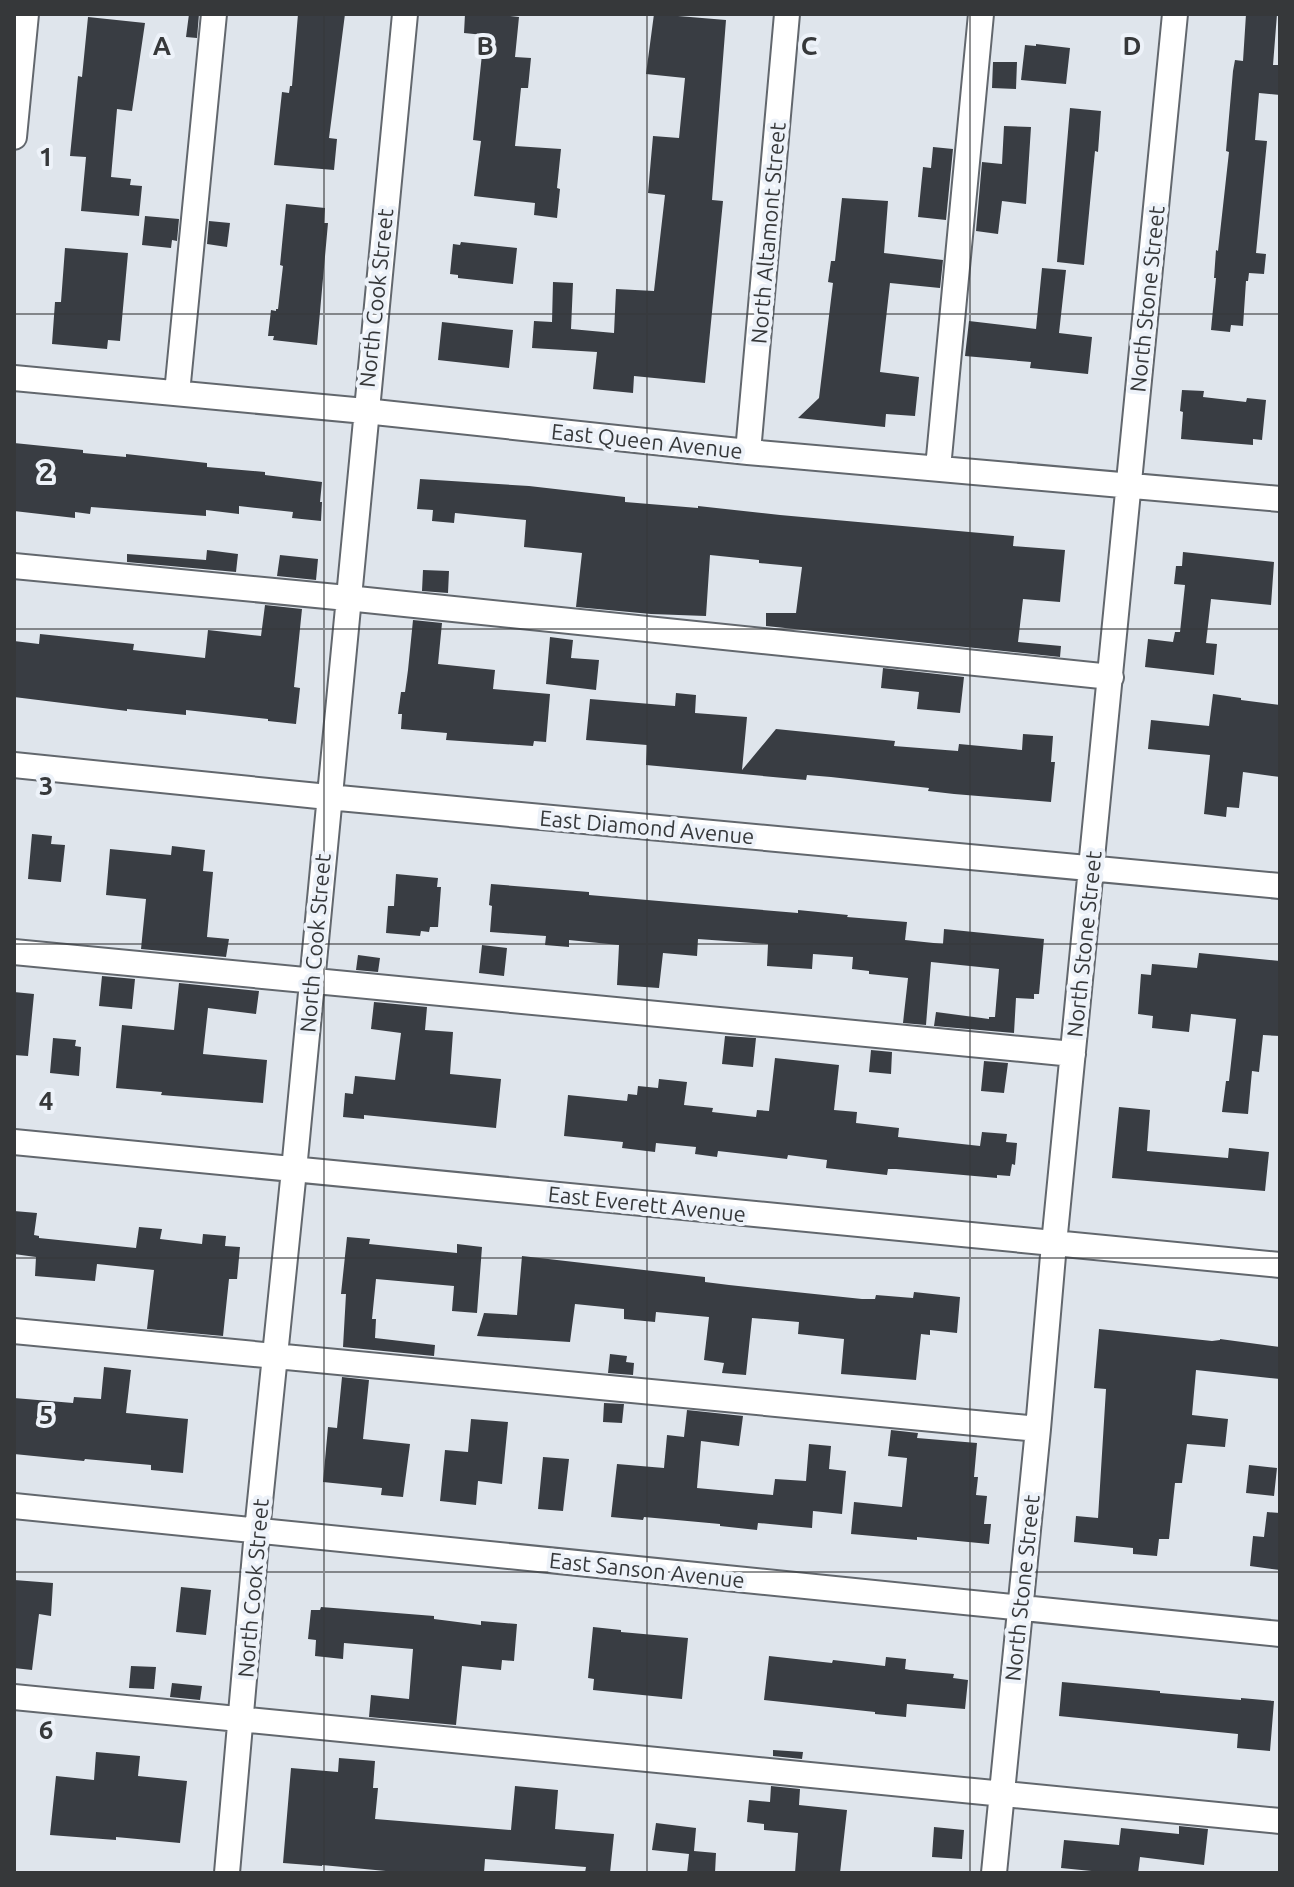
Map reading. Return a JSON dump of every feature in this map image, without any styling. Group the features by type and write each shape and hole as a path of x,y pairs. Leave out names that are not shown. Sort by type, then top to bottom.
{"street":[{"path":"14,137 26,14"},
{"path":"177,393 214,14"},
{"name":"North Cook Street","path":"227,1873 257,1531 405,14"},
{"name":"North Altamont Street","path":"748,452 787,14"},
{"path":"938,468 981,14"},
{"name":"North Stone Street","path":"994,1873 1175,14"},
{"name":"East Queen Avenue","path":"14,378 748,452 1280,499"},
{"path":"14,566 1111,677"},
{"name":"East Diamond Avenue","path":"14,765 1280,886"},
{"path":"14,952 1073,1054"},
{"name":"East Everett Avenue","path":"14,1142 1280,1265"},
{"path":"14,1331 1038,1429"},
{"name":"East Sanson Avenue","path":"14,1506 1280,1634"},
{"path":"14,1697 1280,1821"}],"building":[{"path":"189,14 199,14 197,38 186,37"},
{"path":"298,14 345,14 329,138 337,139 334,170 274,165 282,92 289,93 292,86"},
{"path":"465,14 511,14 519,17 515,57 531,58 528,88 521,88 515,146 561,149 557,218 534,215 535,203 474,196 481,141 473,140 484,35 464,33"},
{"path":"654,14 726,20 712,200 723,201 705,383 634,376 633,393 593,389 597,352 532,348 534,321 552,322 553,282 573,283 571,329 614,333 616,289 654,291 665,195 648,193 653,136 679,138 685,78 646,74"},
{"path":"1246,14 1277,14 1273,65 1280,65 1280,95 1259,93 1255,140 1267,141 1256,253 1266,254 1264,274 1249,273 1243,326 1231,325 1230,332 1211,330 1216,250 1229,152 1226,151 1233,71 1235,60 1243,61"},
{"path":"88,17 145,23 132,111 117,109 111,177 131,179 130,185 142,186 139,216 81,211 86,157 70,156"},
{"path":"1025,45 1070,48 1066,84 1021,80"},
{"path":"993,62 1017,62 1016,89 992,88"},
{"path":"1070,108 1101,111 1084,265 1057,262"},
{"path":"1004,126 1031,127 1026,204 1002,201 998,234 976,231 982,162 1002,164"},
{"path":"933,147 953,149 946,220 918,217 923,167 931,168"},
{"path":"842,198 888,201 884,253 943,260 940,288 890,283 880,372 919,377 915,416 886,414 885,427 798,418 819,398 833,283 828,282 831,261 835,261"},
{"path":"286,204 325,208 324,223 328,223 317,345 273,340 274,336 268,336 271,310 278,309"},
{"path":"145,216 179,219 177,241 172,240 171,248 142,245"},
{"path":"209,221 230,223 227,247 207,244"},
{"path":"461,242 517,248 513,284 458,278 458,275 450,274 453,244 460,245"},
{"path":"65,248 128,253 120,341 108,340 107,349 52,344 55,302 61,302"},
{"path":"1042,268 1066,270 1059,333 1092,337 1088,374 1030,368 1031,362 965,356 969,321 1036,329"},
{"path":"442,322 513,330 509,368 438,360"},
{"path":"1182,390 1204,391 1203,397 1246,402 1247,398 1266,400 1262,440 1253,439 1253,445 1181,439"},
{"path":"14,443 83,450 83,453 126,457 126,454 207,463 207,467 265,472 265,475 322,482 321,521 292,518 293,512 239,506 239,514 206,510 206,516 91,507 90,514 75,512 75,518 14,511"},
{"path":"420,479 529,486 625,497 625,502 1014,536 1013,546 1065,550 1060,602 1023,599 1018,642 1061,646 1060,657 766,626 766,613 796,613 802,567 759,563 759,560 710,555 706,616 576,607 582,553 524,547 526,520 455,513 454,523 432,521 433,510 417,509"},
{"path":"207,550 238,554 236,572 127,562 127,554 206,560"},
{"path":"1183,552 1274,562 1271,605 1211,599 1206,643 1217,644 1214,675 1145,667 1148,639 1173,642 1175,632 1180,632 1185,585 1174,584 1176,566 1182,566"},
{"path":"280,555 318,559 316,580 277,576"},
{"path":"423,570 449,571 448,593 422,591"},
{"path":"265,605 302,609 294,687 300,688 296,724 186,710 186,715 127,711 14,697 14,641 39,644 40,634 134,644 133,650 205,658 208,630 261,636"},
{"path":"413,620 442,623 438,664 495,670 493,689 550,694 546,742 534,741 533,746 446,740 447,733 401,729 402,714 398,714 401,692 405,692"},
{"path":"550,637 573,640 571,658 599,660 596,690 546,684"},
{"path":"883,668 964,677 960,713 917,709 919,692 881,688"},
{"path":"676,693 696,695 695,713 747,717 742,770 776,729 895,741 894,746 958,751 959,744 1022,750 1023,734 1053,736 1051,762 1055,762 1051,802 954,794 928,791 929,788 831,777 807,775 806,780 646,765 647,745 586,740 590,699 675,706"},
{"path":"1213,694 1280,705 1280,777 1243,772 1239,808 1227,807 1226,817 1204,814 1210,755 1148,749 1151,720 1209,726"},
{"path":"32,834 52,836 51,844 65,845 61,882 28,879"},
{"path":"172,846 205,850 203,871 213,872 207,937 229,939 226,957 141,949 146,899 106,895 110,849 171,855"},
{"path":"396,874 438,878 437,887 441,887 438,927 430,927 429,932 421,931 420,936 386,933 388,906 394,906"},
{"path":"491,884 907,922 905,940 943,944 944,929 1044,939 1039,994 1034,994 1034,999 1016,998 1014,1033 934,1026 936,1012 989,1019 995,1017 999,969 931,962 926,1025 903,1023 908,978 852,969 853,957 813,954 812,969 767,966 768,944 698,939 697,956 663,953 659,988 617,985 619,945 569,940 569,947 545,945 546,936 490,932"},
{"path":"482,945 507,948 504,976 479,973"},
{"path":"1199,953 1280,961 1280,1036 1263,1035 1259,1072 1252,1071 1248,1114 1222,1112 1236,1019 1191,1014 1189,1032 1152,1028 1153,1016 1138,1014 1141,974 1151,975 1152,964 1197,968"},
{"path":"358,955 380,958 378,972 356,970"},
{"path":"102,976 135,979 132,1009 99,1006"},
{"path":"179,983 259,991 256,1014 208,1008 203,1054 267,1060 263,1103 116,1088 122,1025 174,1030"},
{"path":"14,992 34,994 28,1056 14,1055"},
{"path":"374,1002 427,1007 425,1030 453,1032 450,1074 501,1079 496,1128 364,1115 364,1119 343,1117 345,1093 353,1094 355,1076 395,1080 401,1033 371,1029"},
{"path":"725,1036 756,1038 753,1067 722,1064"},
{"path":"53,1038 76,1040 75,1046 81,1047 79,1076 50,1073"},
{"path":"871,1050 892,1052 891,1074 869,1072"},
{"path":"775,1058 839,1065 834,1110 857,1112 856,1123 899,1128 898,1137 980,1146 982,1132 1007,1134 1006,1142 1017,1143 1015,1165 1012,1164 1010,1176 997,1175 997,1178 896,1169 888,1169 887,1175 826,1168 827,1160 788,1155 787,1159 718,1151 717,1157 695,1154 696,1147 656,1143 655,1152 622,1148 623,1142 564,1136 568,1095 627,1101 628,1094 637,1095 638,1086 658,1088 659,1079 687,1082 684,1105 756,1117 757,1110 769,1111"},
{"path":"984,1061 1008,1063 1004,1093 981,1091"},
{"path":"1119,1107 1150,1110 1147,1151 1228,1158 1229,1148 1269,1152 1265,1191 1112,1178"},
{"path":"14,1211 37,1213 34,1235 39,1238 136,1248 139,1227 162,1229 160,1239 202,1244 203,1234 226,1236 225,1246 240,1247 237,1279 229,1279 223,1336 147,1329 154,1270 97,1264 95,1281 35,1276 36,1257 14,1254"},
{"path":"347,1237 370,1239 369,1244 457,1253 457,1244 482,1247 477,1313 452,1311 454,1286 376,1279 372,1319 376,1319 375,1338 435,1345 434,1356 343,1347 346,1294 341,1294"},
{"path":"522,1256 705,1277 705,1282 862,1299 875,1299 876,1295 913,1298 914,1292 960,1297 957,1333 930,1330 930,1335 921,1334 916,1380 841,1374 844,1339 798,1334 799,1322 752,1318 746,1375 722,1373 724,1363 704,1360 709,1317 656,1312 655,1322 624,1319 624,1309 575,1304 570,1342 477,1336 484,1313 517,1315"},
{"path":"1099,1329 1280,1347 1280,1379 1196,1370 1192,1415 1228,1419 1225,1447 1187,1444 1182,1483 1175,1483 1169,1539 1159,1539 1157,1556 1133,1554 1133,1548 1074,1542 1076,1516 1098,1518 1106,1389 1094,1388"},
{"path":"610,1354 627,1356 626,1362 634,1363 633,1375 608,1373"},
{"path":"104,1367 131,1370 126,1413 188,1419 183,1473 151,1470 151,1465 14,1454 14,1398 73,1403 74,1397 101,1399"},
{"path":"342,1377 369,1380 363,1439 410,1444 403,1497 381,1495 382,1488 323,1482 328,1427 337,1428"},
{"path":"604,1403 624,1404 622,1423 603,1422"},
{"path":"687,1410 743,1416 739,1446 701,1441 697,1488 773,1495 775,1479 806,1481 809,1444 831,1446 829,1469 846,1471 842,1514 813,1511 812,1528 758,1523 757,1530 644,1517 643,1520 611,1517 617,1464 664,1468 667,1435 684,1437"},
{"path":"471,1419 508,1422 502,1484 478,1481 476,1505 440,1501 445,1450 468,1452"},
{"path":"891,1430 918,1433 917,1438 977,1443 976,1495 987,1496 984,1524 991,1524 989,1544 851,1534 854,1502 902,1507 907,1458 888,1456"},
{"path":"543,1457 569,1459 563,1511 538,1509"},
{"path":"1249,1465 1277,1468 1274,1496 1246,1493"},
{"path":"1267,1512 1280,1513 1280,1570 1250,1566 1253,1536 1264,1537"},
{"path":"14,1580 53,1583 51,1616 39,1614 32,1670 14,1668"},
{"path":"181,1587 211,1590 206,1635 176,1632"},
{"path":"321,1607 434,1616 434,1619 481,1625 481,1621 517,1624 514,1661 502,1660 501,1670 462,1666 456,1725 369,1717 371,1695 409,1699 413,1649 344,1643 343,1659 315,1656 316,1640 308,1639 311,1610 320,1610"},
{"path":"593,1627 688,1638 682,1699 593,1690 594,1679 588,1678"},
{"path":"769,1656 885,1666 886,1657 906,1659 905,1669 954,1674 953,1678 968,1680 965,1709 907,1704 906,1717 764,1700"},
{"path":"131,1666 156,1667 154,1689 129,1688"},
{"path":"1062,1682 1274,1701 1270,1751 1237,1748 1238,1734 1059,1716"},
{"path":"172,1683 202,1686 200,1700 170,1697"},
{"path":"773,1750 803,1752 802,1759 773,1756"},
{"path":"96,1752 140,1756 138,1776 187,1781 180,1843 50,1835 56,1776 94,1780"},
{"path":"339,1758 375,1761 373,1788 378,1788 375,1819 511,1830 515,1786 558,1790 555,1829 614,1834 610,1873 585,1873 586,1867 485,1859 484,1873 407,1873 283,1863 291,1768 338,1772"},
{"path":"771,1786 800,1789 799,1805 847,1810 840,1873 795,1873 798,1833 764,1830 764,1824 747,1822 749,1800 770,1802"},
{"path":"656,1823 696,1828 694,1851 716,1853 715,1873 687,1873 689,1854 652,1850"},
{"path":"1179,1826 1208,1829 1204,1865 1140,1857 1138,1873 1061,1868 1064,1840 1119,1845 1121,1828 1179,1834"},
{"path":"934,1827 964,1830 962,1859 932,1857"}]}
